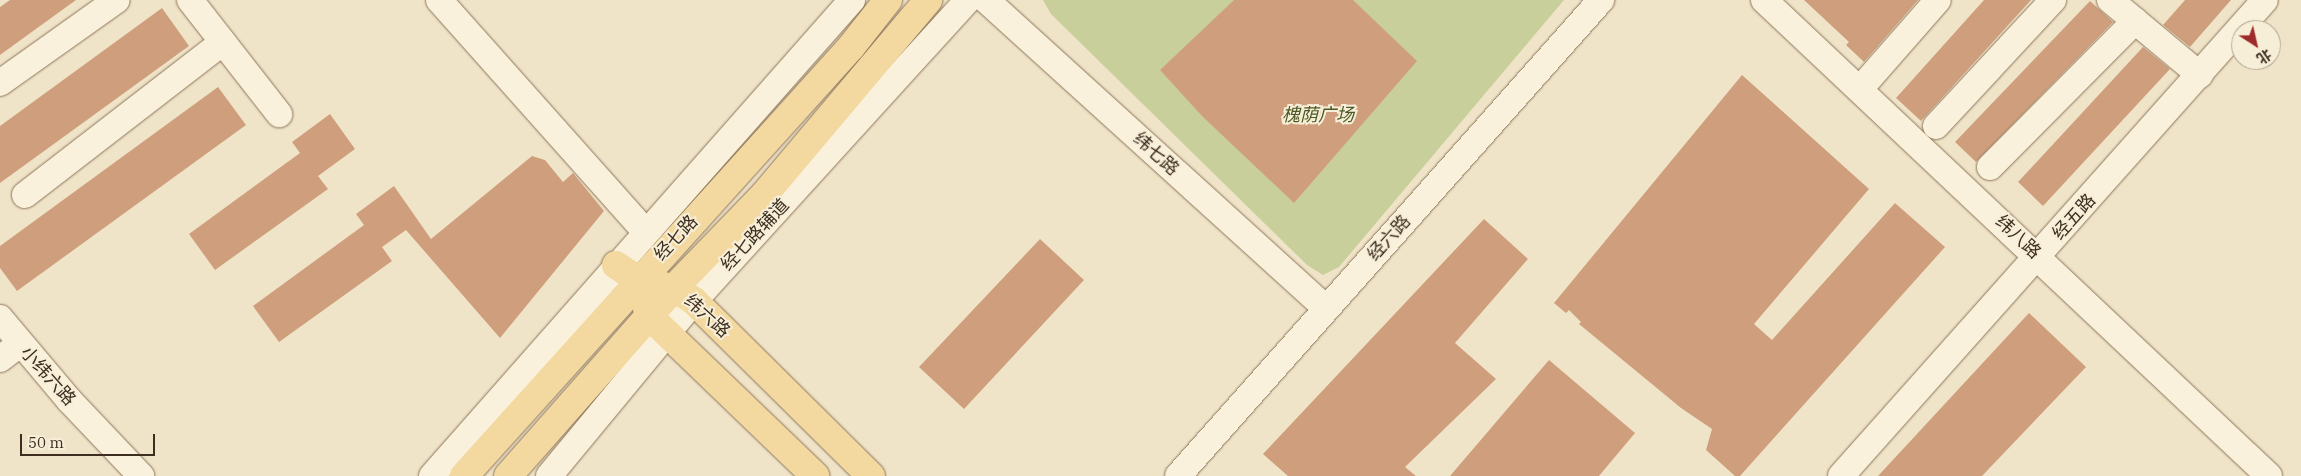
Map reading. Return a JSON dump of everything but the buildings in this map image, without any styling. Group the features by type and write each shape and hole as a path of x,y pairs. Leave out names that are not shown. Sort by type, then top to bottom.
{"main road":[{"name":"经七路","path":"464,476 627,272 851,47 888,0"},
{"name":"经七路","path":"508,476 658,325 764,195 928,0"},
{"name":"纬六路","path":"627,272 684,294 871,476"},
{"path":"627,272 658,325 815,476"}],"street":[{"path":"0,83 116,0"},
{"path":"190,0 279,114"},
{"path":"439,0 646,232"},
{"path":"432,476 627,272 646,232 852,0"},
{"name":"经七路辅道","path":"684,294 968,0"},
{"name":"纬七路","path":"986,0 1326,308"},
{"name":"经六路","path":"1178,476 1601,0"},
{"name":"纬八路","path":"1764,0 2039,257 2269,476"},
{"path":"1860,90 1938,0"},
{"path":"1936,126 2052,0"},
{"path":"2110,0 2200,75"},
{"name":"经五路","path":"1841,476 2039,257 2265,0"},
{"path":"1990,167 2135,21"},
{"path":"25,195 223,42"},
{"name":"小纬六路","path":"0,318 10,352 140,476"},
{"path":"549,476 658,325"}],"green space":[{"name":"槐荫广场","path":"1043,0 1564,0 1339,267 1323,275 1307,265 1051,14"}]}
